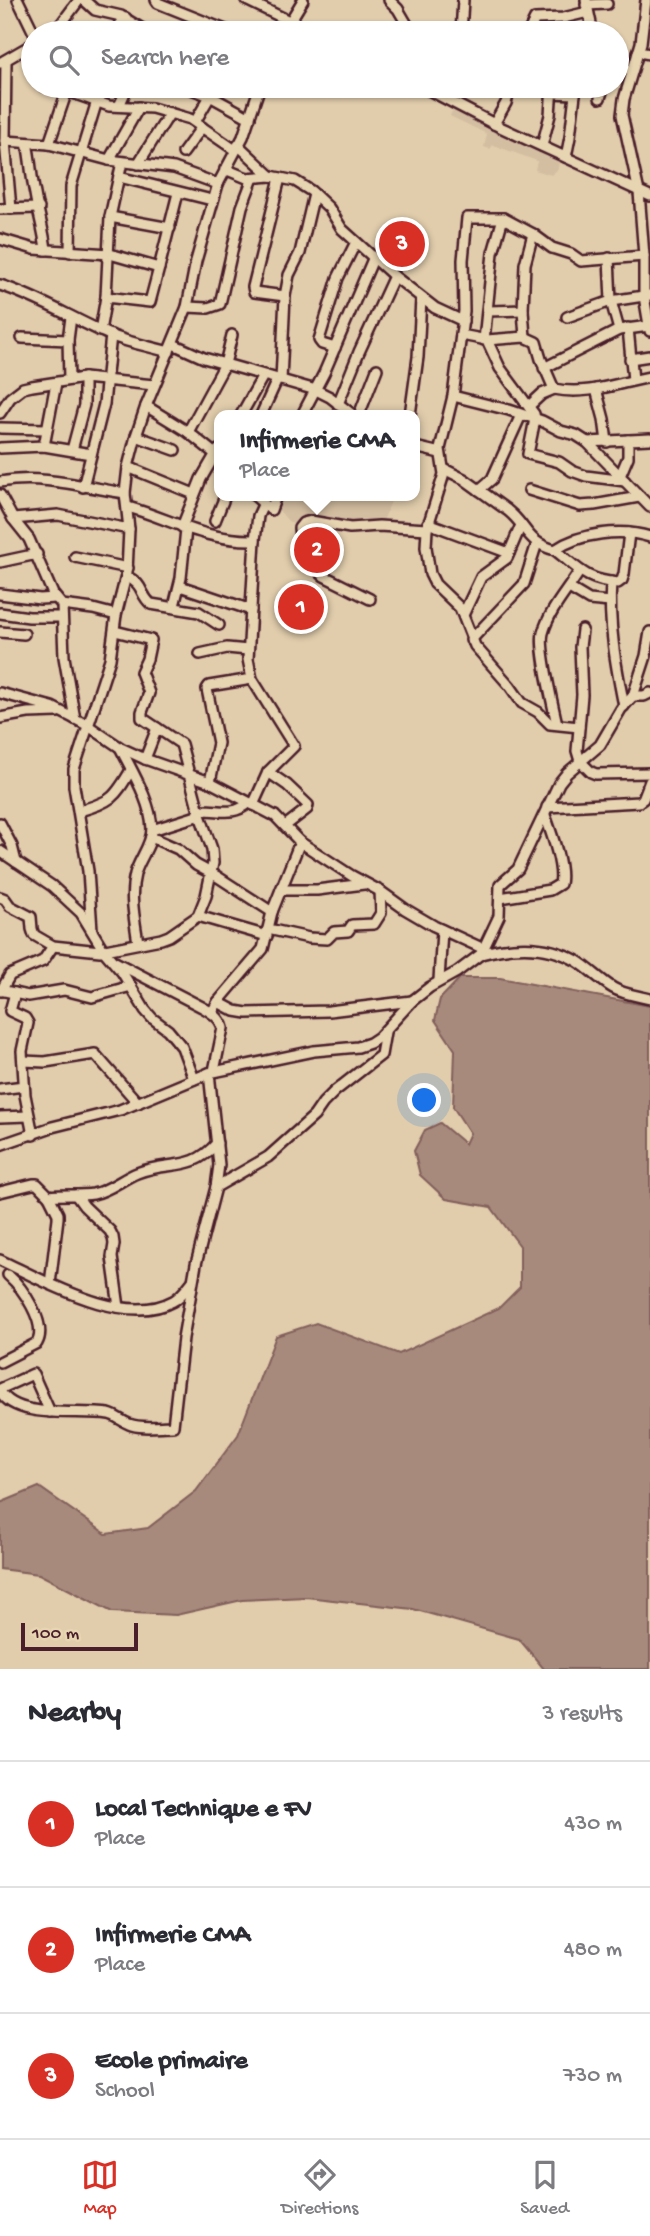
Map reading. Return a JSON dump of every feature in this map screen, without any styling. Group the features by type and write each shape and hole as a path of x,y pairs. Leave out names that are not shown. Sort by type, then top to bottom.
{"street":[{"path":"156,0 203,21"},
{"path":"246,0 288,21"},
{"path":"291,21 303,0"},
{"path":"389,0 399,4 407,21"},
{"path":"462,21 463,0"},
{"path":"629,81 638,52 646,0"},
{"path":"20,1 29,21"},
{"path":"63,21 78,1 129,21"},
{"path":"534,21 563,18 587,6 607,4"},
{"path":"11,209 4,168 3,62 20,52"},
{"path":"638,52 650,54"},
{"path":"50,144 65,98"},
{"path":"88,98 110,106 139,107 170,113 198,124 275,177"},
{"path":"119,106 123,98"},
{"path":"183,153 209,98"},
{"path":"214,98 250,118"},
{"path":"92,930 88,871 74,786 74,769 110,659 116,615 127,572 129,529 125,493 128,467 146,406 187,307 195,261 212,200 250,118 256,98"},
{"path":"446,98 494,124 650,197"},
{"path":"494,124 507,98"},
{"path":"542,146 550,115 551,98"},
{"path":"566,157 574,98"},
{"path":"544,368 623,329 650,328 639,192 622,122 624,98"},
{"path":"70,252 71,186 97,101"},
{"path":"109,160 139,107"},
{"path":"138,164 170,113"},
{"path":"5,141 50,144 109,160 174,168 218,184"},
{"path":"27,143 46,250"},
{"path":"100,331 110,254 110,217 122,162"},
{"path":"225,169 253,178 275,177 295,181 329,208 342,229 394,276 435,308 463,321"},
{"path":"119,177 212,200"},
{"path":"275,177 253,287 256,293 285,296"},
{"path":"187,307 208,308 219,304 242,207 253,178"},
{"path":"106,297 150,302 178,193"},
{"path":"264,410 279,380 285,296 289,275 300,253 314,194"},
{"path":"0,209 39,208"},
{"path":"110,217 170,228"},
{"path":"579,727 550,724 538,712 522,703 471,640 464,613 432,580 426,547 428,526 444,474 440,453 453,396 463,321 463,260 467,218 503,218 552,248 571,254 581,261 609,258 646,260"},
{"path":"503,218 494,253 485,340 500,368 529,406 535,419 527,450 530,455 559,462 586,476 622,478"},
{"path":"524,337 525,264 533,234"},
{"path":"0,239 16,245 46,250 110,254 159,268"},
{"path":"335,348 319,341 338,278 356,242"},
{"path":"305,410 335,348 373,258"},
{"path":"609,258 611,302 623,329 633,380"},
{"path":"338,404 394,276"},
{"path":"0,285 25,293 130,343 171,348 316,390 346,410"},
{"path":"567,317 611,302 647,296"},
{"path":"411,410 418,357 421,298"},
{"path":"487,311 523,310"},
{"path":"69,380 68,340 71,317"},
{"path":"83,487 104,404 111,335"},
{"path":"188,432 225,364 232,335"},
{"path":"461,335 485,340 524,337 536,342 554,389"},
{"path":"22,338 68,340"},
{"path":"630,359 650,356"},
{"path":"361,410 377,369"},
{"path":"244,410 263,376"},
{"path":"529,406 542,394 554,389 568,392 596,389 650,377"},
{"path":"0,413 10,398 23,388 85,378 154,385"},
{"path":"72,450 84,405 85,378"},
{"path":"44,446 56,383"},
{"path":"596,389 607,442"},
{"path":"453,396 548,423 561,431 576,435 587,442 650,507"},
{"path":"146,406 214,450"},
{"path":"479,490 492,479 521,415"},
{"path":"0,428 47,429"},
{"path":"136,436 175,450"},
{"path":"587,442 650,439"},
{"path":"622,478 628,457 628,440"},
{"path":"0,447 44,446 91,454"},
{"path":"420,448 440,453"},
{"path":"174,607 180,586 184,528 194,494 214,460"},
{"path":"128,467 194,494"},
{"path":"444,469 513,514 537,543 555,550 579,572 611,582 618,583 622,580 629,533"},
{"path":"0,482 52,481 125,493"},
{"path":"529,490 580,506 639,496"},
{"path":"0,495 29,539 59,601 64,657 75,719"},
{"path":"215,521 223,501"},
{"path":"259,501 271,510 274,501"},
{"path":"151,834 200,813 216,809 234,812 251,804 268,772 294,746 251,679 248,650 254,540 258,516 263,505"},
{"path":"128,507 184,528 225,539 254,540"},
{"path":"0,513 12,517 58,515 129,529"},
{"path":"370,599 324,576 311,564 301,547 299,528 303,523 311,521 350,528 428,526 509,552"},
{"path":"464,613 481,578 505,562 521,525"},
{"path":"555,550 578,539 629,533 650,537"},
{"path":"471,640 524,584 537,543"},
{"path":"0,562 37,554"},
{"path":"75,557 127,572 139,584 147,602 151,604 199,612 219,625"},
{"path":"557,724 542,641 547,623 579,572"},
{"path":"611,582 614,642 624,706"},
{"path":"180,586 251,610"},
{"path":"569,588 589,600 610,602"},
{"path":"0,594 59,601 116,615"},
{"path":"0,613 29,617 62,617"},
{"path":"582,630 580,647 583,688 577,751 580,761 596,774 650,773"},
{"path":"0,897 10,906 31,917 34,935 53,946 104,951 169,936 198,916 205,901 211,873 212,849 181,744 142,718 149,693 141,672 147,659 150,640 115,631"},
{"path":"0,632 24,634"},
{"path":"0,1145 52,1127 120,1110 212,1072 314,1051 362,1046 379,1037 412,1001 439,981 457,972 483,951 499,916 500,885 518,869 566,773 600,745 633,696 646,656 650,632"},
{"path":"201,654 227,648 248,650"},
{"path":"210,782 218,743 207,689 251,679"},
{"path":"0,693 38,702 59,711 87,725 121,748 210,782 275,816 300,842 364,884 483,951 521,947 561,954 581,963 616,990 650,999"},
{"path":"633,696 650,693"},
{"path":"0,718 59,711"},
{"path":"145,759 158,728"},
{"path":"121,748 144,798 151,834 138,864 132,892 138,943"},
{"path":"79,811 116,795 131,770"},
{"path":"268,772 308,805 307,809 285,826"},
{"path":"546,811 639,802 643,799 650,781"},
{"path":"500,898 550,890 560,884 561,874 546,811"},
{"path":"0,823 12,846 16,862"},
{"path":"151,834 272,912"},
{"path":"212,1012 265,945 272,912 300,842"},
{"path":"0,851 52,886 81,913 145,1010 168,1030 182,1047 194,1079"},
{"path":"281,890 317,890 364,884"},
{"path":"198,916 267,932 327,939 334,932 348,931 352,925 374,924 381,913 380,891"},
{"path":"439,981 442,930"},
{"path":"53,946 43,961 8,977 0,990 28,996 64,990 92,997 131,986"},
{"path":"50,1412 33,1374 1,1394 17,1407 50,1412 105,1414 116,1416 132,1425 173,1426 183,1339 216,1187 219,1165 212,1072 223,1028 221,1022 212,1012 114,961"},
{"path":"15,993 10,1011 25,1018 28,1023 22,1045 24,1086 33,1135"},
{"path":"218,1002 247,1013 329,1011 412,1001"},
{"path":"216,1187 268,1157 314,1116 323,1102 335,1091 381,1055 385,1031"},
{"path":"23,1061 45,1062 94,1054 138,1103"},
{"path":"0,1089 24,1086"},
{"path":"0,1117 29,1116"},
{"path":"49,1196 106,1190 137,1173 190,1163 218,1143"},
{"path":"0,1192 37,1184 49,1196 58,1214 50,1284"},
{"path":"76,1195 111,1233 119,1307"},
{"path":"0,1260 7,1274 26,1294 40,1335 37,1343 0,1362"},
{"path":"7,1274 50,1284 92,1303 119,1307 157,1307 177,1299 194,1280"}],"shaded area":[{"path":"455,105 546,149 545,156 559,160 558,169 551,175 535,170 537,161 493,145 490,149 484,147 487,134 450,116"},
{"path":"275,501 391,501 381,526 307,533 288,521 274,505"},
{"path":"460,978 500,978 650,1006 650,1669 544,1669 519,1639 413,1609 306,1597 242,1600 176,1615 112,1612 39,1574 0,1569 0,1503 39,1487 106,1534 148,1528 196,1491 238,1435 276,1336 316,1323 399,1354 499,1308 520,1287 520,1246 491,1207 446,1199 420,1175 414,1151 425,1130 440,1123 465,1144 470,1133 453,1107 455,1050 435,1020 440,999"}],"place":[{"name":"Ecole primaire","path":"402,244"},
{"name":"Infirmerie CMA","path":"317,550"},
{"name":"Local Technique e FV","path":"301,607"}]}
